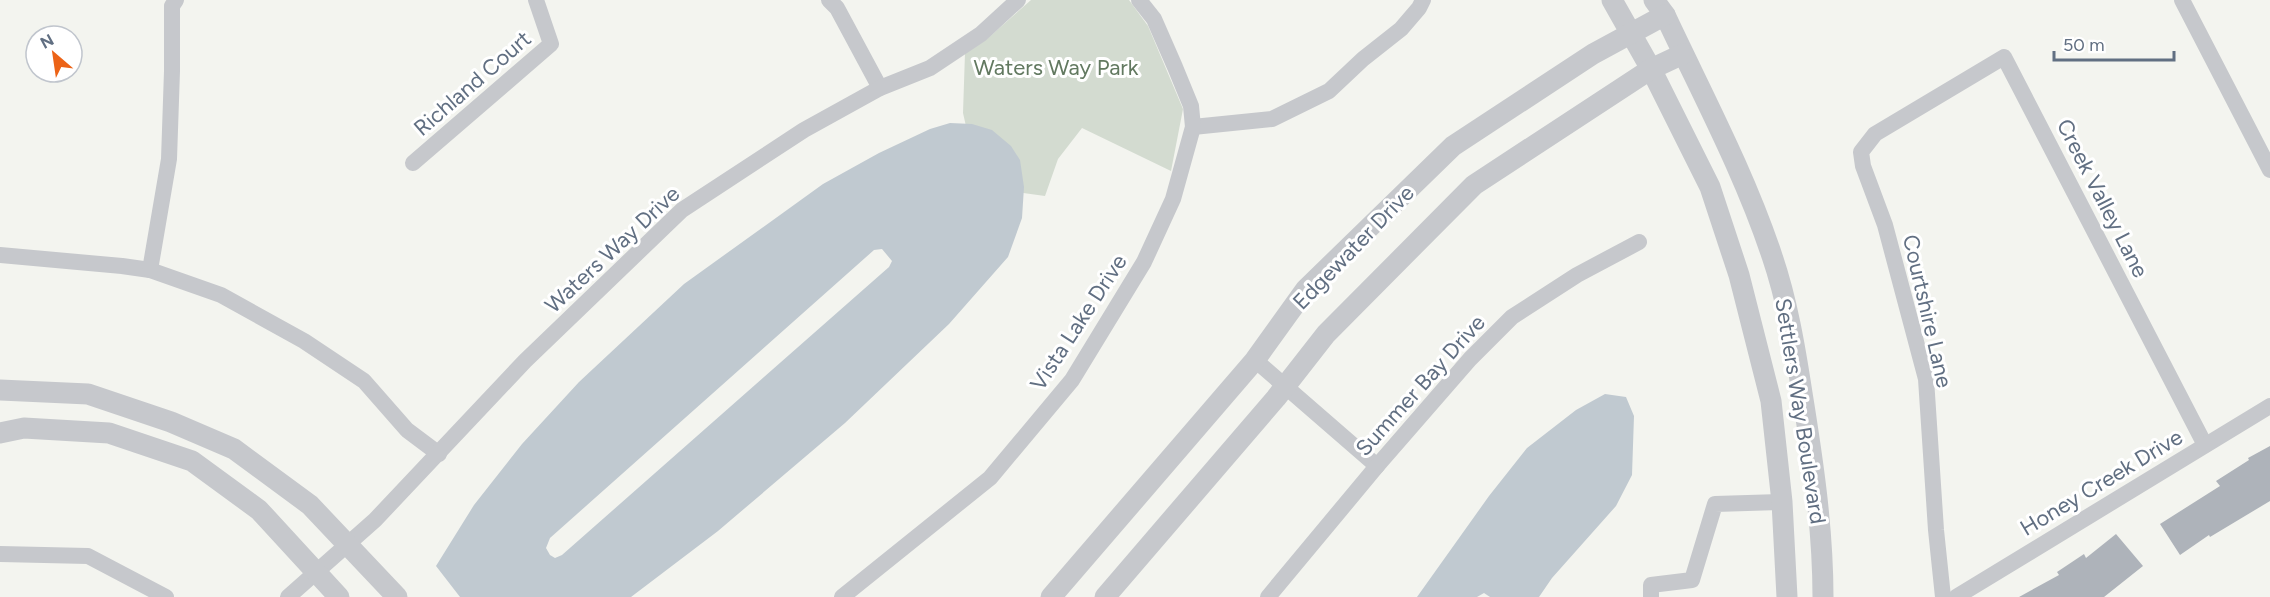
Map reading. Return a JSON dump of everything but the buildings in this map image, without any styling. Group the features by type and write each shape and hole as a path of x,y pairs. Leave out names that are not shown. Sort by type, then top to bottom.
{"street":[{"path":"150,270 169,159 172,6 176,0"},
{"name":"Richland Court","path":"413,163 551,44 536,0"},
{"path":"829,0 837,8 880,88"},
{"name":"Waters Way Drive","path":"288,597 375,520 525,361 682,210 804,130 880,88 930,68 981,34 1018,0"},
{"name":"Vista Lake Drive","path":"842,597 990,478 1072,380 1143,262 1173,199 1192,127 1191,106 1175,67 1154,19 1139,0"},
{"path":"1192,127 1272,119 1329,91 1363,59 1401,29 1423,0"},
{"name":"Settlers Way Boulevard","path":"1612,0 1710,187 1739,275 1771,401 1782,502 1787,597"},
{"path":"2182,0 2270,170"},
{"name":"Settlers Way Boulevard","path":"1660,7 1731,151 1773,257 1793,335 1812,452 1823,552 1823,597"},
{"name":"Edgewater Drive","path":"1051,597 1255,360 1306,289 1453,146 1629,33 1660,7"},
{"name":"Edgewater Drive","path":"1105,597 1285,386 1326,334 1474,185 1650,69 1683,54"},
{"name":"Creek Valley Lane","path":"1922,107 2004,57 2205,445"},
{"name":"Courtshire Lane","path":"1922,107 1875,135 1861,152 1863,166 1885,225 1926,379 1943,597"},
{"name":"Summer Bay Drive","path":"1268,597 1470,359 1512,317 1576,275 1639,242"},
{"path":"0,255 150,270 220,295 304,341 364,381 407,430 439,454"},
{"path":"1255,360 1377,466"},
{"path":"0,390 88,394 171,422 234,448 310,505 397,597"},
{"name":"Honey Creek Drive","path":"1956,597 2270,406"},
{"path":"0,433 24,428 109,433 192,461 259,510 339,597"},
{"path":"1651,597 1651,585 1692,580 1715,504 1782,502"},
{"path":"0,554 88,556 166,597"}],"green space":[{"name":"Waters Way Park","path":"1031,0 1129,0 1148,26 1183,109 1171,171 1082,128 1058,159 1045,196 1009,191 968,135 963,113 965,53 987,39"}],"shaded area":[{"path":"950,123 972,124 992,130 1011,146 1020,160 1024,187 1022,218 1008,257 949,324 845,423 718,531 631,597 460,597 436,566 474,505 522,444 579,382 684,284 823,184 879,153 930,129","holes":["882,249 892,261 889,267 562,555 555,558 550,555 546,548 550,538 874,250"]},
{"path":"1605,394 1626,397 1634,416 1632,475 1616,506 1552,578 1539,597 1490,597 1484,593 1477,597 1417,597 1489,496 1527,448 1576,410"}]}
